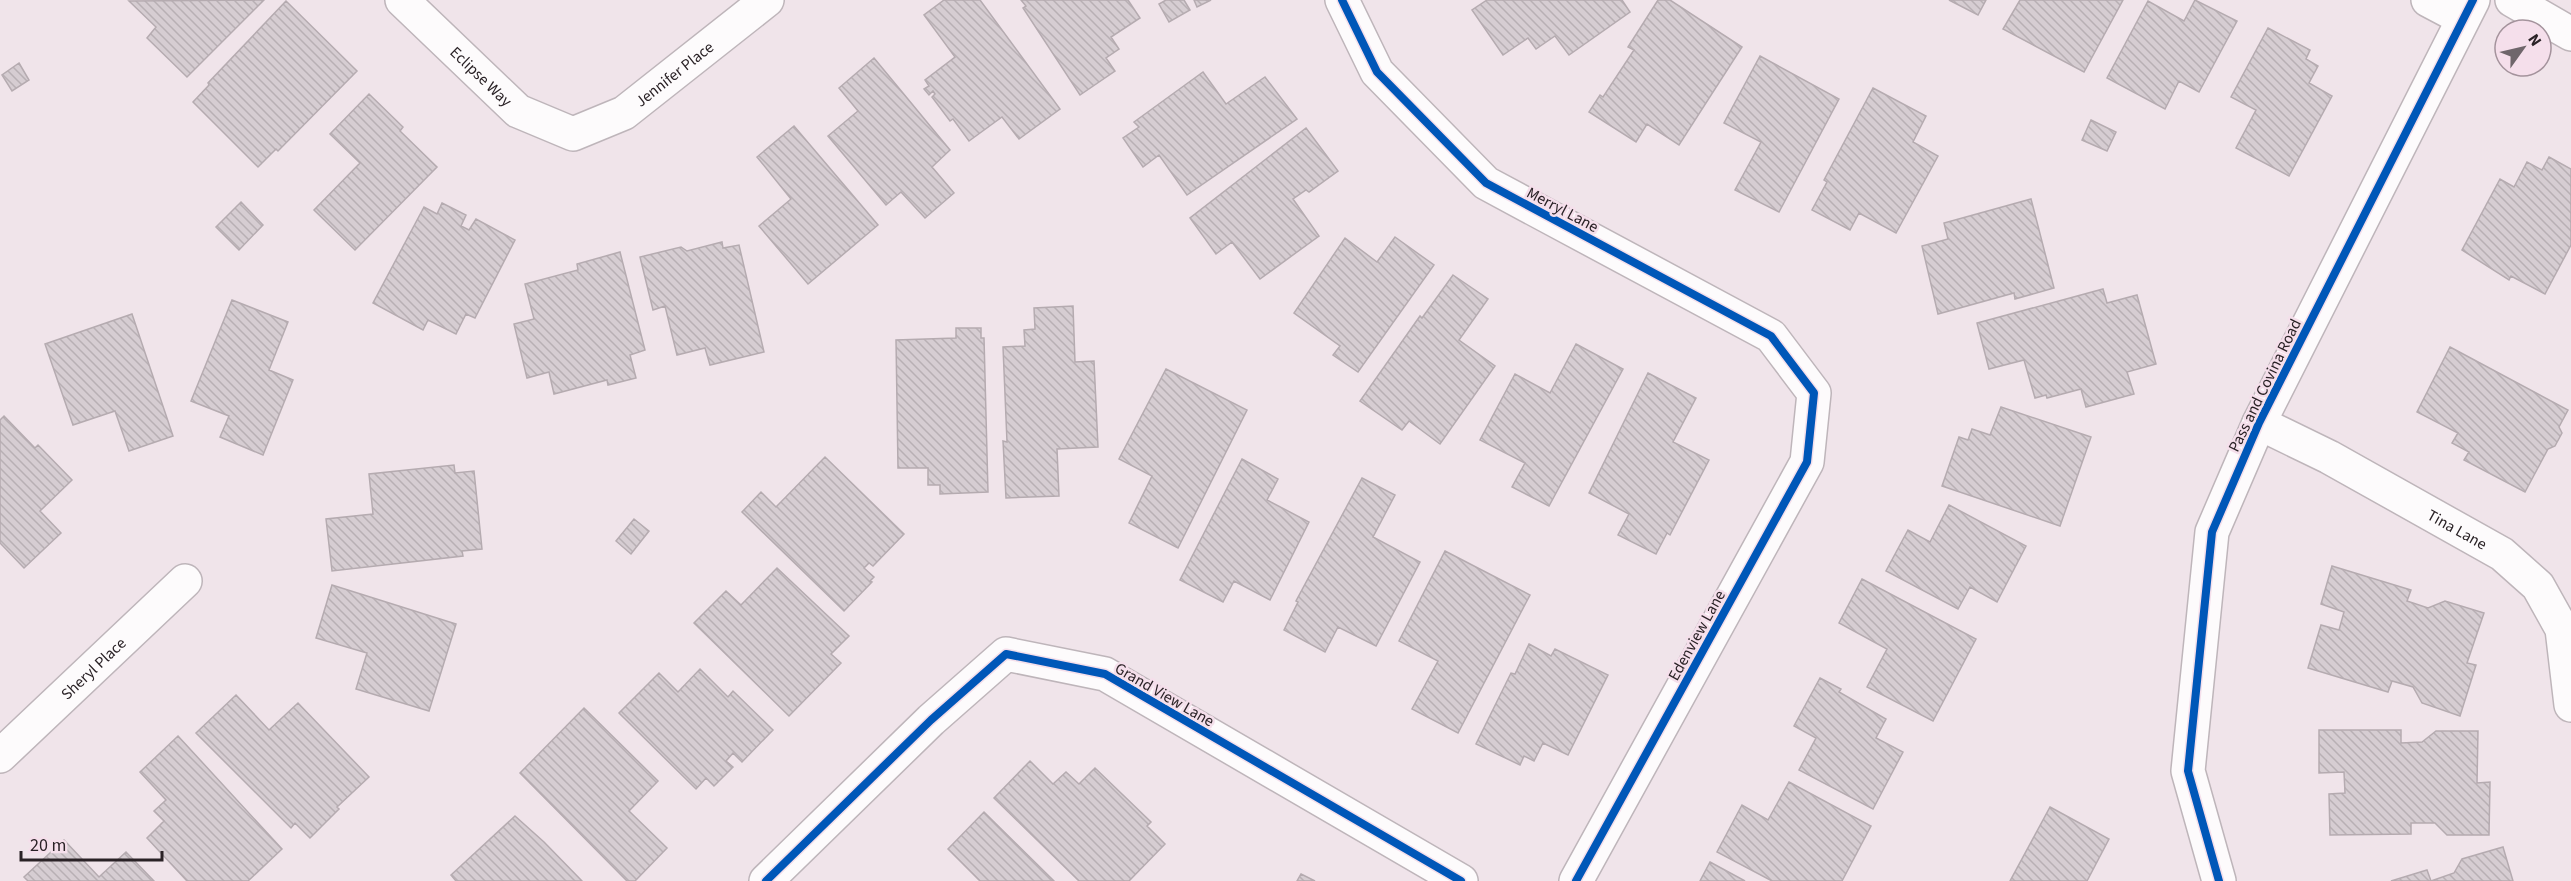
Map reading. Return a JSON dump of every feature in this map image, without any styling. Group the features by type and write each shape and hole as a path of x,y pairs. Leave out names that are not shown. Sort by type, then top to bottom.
{"street":[{"name":"Eclipse Way","path":"402,0 518,111 573,134"},
{"name":"Jennifer Place","path":"573,134 624,113 767,0"},
{"name":"Merryl Lane","path":"1342,0 1377,72 1486,183 1771,336 1814,393"},
{"path":"2428,0 2468,9"},
{"path":"2512,0 2571,33"},
{"name":"Pass and Covina Road","path":"2219,881 2188,771 2212,532 2259,423 2468,9"},
{"name":"Edenview Lane","path":"1576,881 1807,462 1814,393"},
{"name":"Tina Lane","path":"2259,423 2329,457 2502,554 2538,586 2562,628 2571,705"},
{"name":"Sheryl Place","path":"0,756 185,581"},
{"name":"Grand View Lane","path":"766,881 931,720 1006,654 1105,674 1461,881"}],"building":[{"path":"264,0 187,77 147,38 156,27 129,1"},
{"path":"944,0 980,0 1060,109 1019,139 1002,117 969,141 953,119 950,121 932,97 935,94 933,91 929,95 924,89 929,86 925,80 955,57 924,15"},
{"path":"1021,0 1128,0 1140,18 1111,37 1119,49 1106,58 1115,71 1080,95 1023,8 1026,6"},
{"path":"1166,0 1184,0 1190,10 1169,22 1159,4"},
{"path":"1194,0 1211,0 1197,7"},
{"path":"1487,0 1622,0 1630,12 1569,55 1555,36 1536,49 1528,38 1503,55 1472,10"},
{"path":"1658,0 1670,0 1742,47 1679,145 1647,124 1636,142 1589,112 1600,95 1603,97 1634,50 1628,47"},
{"path":"1949,0 1986,0 1978,15"},
{"path":"2020,0 2123,0 2084,72 2003,29"},
{"path":"2195,0 2237,21 2199,92 2179,81 2165,109 2107,78 2148,1 2184,21"},
{"path":"286,1 357,71 278,151 276,149 258,167 193,102 209,85 208,83"},
{"path":"2268,28 2310,50 2306,59 2318,66 2309,83 2332,96 2289,176 2236,148 2256,110 2231,97"},
{"path":"1760,56 1839,99 1779,212 1735,190 1761,142 1724,123"},
{"path":"874,58 950,150 932,167 954,193 925,218 901,192 886,205 828,136 858,111 839,88"},
{"path":"19,63 29,80 12,91 2,75"},
{"path":"1203,72 1226,104 1265,77 1297,119 1187,195 1159,155 1143,167 1123,138 1139,127 1134,122"},
{"path":"1873,88 1926,116 1913,142 1938,156 1896,233 1859,213 1850,230 1812,210 1827,182 1824,180"},
{"path":"369,94 403,127 400,131 437,167 355,250 314,210 360,163 330,134"},
{"path":"2091,120 2116,132 2107,151 2082,140"},
{"path":"794,126 878,225 808,284 759,226 791,199 757,157"},
{"path":"1306,128 1338,171 1309,192 1306,190 1293,199 1319,236 1260,279 1232,242 1216,254 1190,218"},
{"path":"2549,157 2571,169 2571,245 2545,294 2511,276 2509,280 2462,250 2500,179 2514,187 2527,162 2542,170"},
{"path":"2031,199 2054,288 2015,299 2014,293 1938,314 1922,246 1948,239 1944,223"},
{"path":"241,202 263,225 239,250 216,227"},
{"path":"442,203 466,215 461,226 469,230 476,219 515,240 475,318 466,314 456,334 428,320 423,330 373,303 424,207 437,214"},
{"path":"1395,237 1434,265 1358,372 1333,355 1340,346 1294,313 1345,238 1377,262"},
{"path":"722,242 723,248 739,245 764,352 710,365 705,348 677,355 665,306 653,310 640,257 681,247 687,251"},
{"path":"620,252 645,350 630,355 636,378 608,385 607,380 554,394 549,372 527,378 514,324 534,319 525,284 578,270 577,264"},
{"path":"1453,275 1488,299 1459,340 1495,366 1440,444 1409,421 1402,430 1360,401 1420,316 1422,318"},
{"path":"2103,289 2107,303 2137,295 2156,364 2127,372 2134,394 2086,407 2081,389 2047,398 2046,395 2035,398 2024,360 1989,369 1977,323"},
{"path":"232,300 288,322 269,370 293,380 263,455 220,437 229,416 191,401"},
{"path":"1073,306 1075,362 1094,361 1098,447 1057,449 1059,496 1006,498 1003,441 1007,442 1003,347 1025,346 1024,330 1035,329 1034,308"},
{"path":"132,314 173,436 129,451 115,411 73,425 45,344"},
{"path":"956,328 981,328 981,338 984,338 988,492 940,494 940,485 928,485 928,468 898,468 896,340 956,338"},
{"path":"1576,344 1623,369 1549,506 1512,487 1525,463 1480,440 1515,374 1550,393"},
{"path":"2450,347 2568,410 2559,427 2562,433 2555,446 2548,449 2525,492 2464,460 2469,452 2452,443 2458,433 2417,412"},
{"path":"1166,369 1247,410 1178,548 1129,523 1152,476 1119,459"},
{"path":"1648,373 1696,398 1673,442 1709,460 1670,535 1667,533 1656,554 1618,535 1629,514 1589,493"},
{"path":"2001,407 2091,437 2060,526 1942,486 1959,437 1968,440 1972,429 1990,435"},
{"path":"4,416 35,448 38,445 72,480 40,511 61,533 24,568 0,543 0,420"},
{"path":"825,457 904,534 873,566 869,563 864,568 874,577 870,581 872,582 844,611 742,512 761,492 776,507"},
{"path":"1242,459 1278,479 1267,500 1309,522 1270,600 1234,581 1223,602 1180,580"},
{"path":"454,465 455,473 474,471 482,549 462,551 463,556 332,571 326,519 373,514 369,474"},
{"path":"1362,478 1395,495 1373,537 1420,562 1376,646 1338,627 1325,652 1284,630 1298,602 1296,601"},
{"path":"1949,505 2026,546 1997,602 1970,587 1958,609 1886,571 1908,530 1930,542"},
{"path":"634,519 649,531 631,554 616,541"},
{"path":"1445,551 1530,595 1458,733 1412,709 1438,661 1399,641"},
{"path":"2332,566 2411,590 2407,601 2428,608 2445,601 2484,613 2467,663 2476,665 2460,716 2422,703 2413,687 2392,681 2388,692 2308,668 2321,625 2339,630 2344,612 2321,604"},
{"path":"777,568 849,636 831,654 841,663 789,716 694,623 726,591 741,605"},
{"path":"1862,579 1976,639 1933,721 1867,687 1887,649 1839,623"},
{"path":"332,585 456,624 429,711 356,689 367,653 316,638"},
{"path":"1529,644 1551,656 1555,649 1608,675 1568,755 1543,743 1534,761 1524,756 1520,765 1476,744 1511,673 1515,674"},
{"path":"700,669 728,697 733,691 773,730 742,762 733,753 726,761 733,767 714,786 706,778 696,789 619,713 659,673 678,692"},
{"path":"1820,678 1841,689 1839,692 1886,719 1876,738 1903,752 1873,809 1799,770 1816,738 1794,726"},
{"path":"236,695 269,730 298,703 369,777 337,807 339,809 310,838 295,823 291,828 196,733"},
{"path":"584,708 658,781 629,811 667,848 635,881 627,881 520,773"},
{"path":"2319,730 2401,730 2401,743 2422,742 2436,731 2478,731 2477,783 2490,782 2489,835 2447,835 2435,823 2411,823 2411,834 2330,835 2329,794 2345,793 2344,772 2319,773"},
{"path":"178,736 282,849 248,881 187,881 147,838 164,821 154,811 166,800 140,772"},
{"path":"1030,761 1053,784 1066,772 1079,784 1095,768 1151,822 1147,826 1165,844 1129,881 1079,881 994,798"},
{"path":"1789,782 1871,826 1842,881 1772,881 1717,852 1742,805 1768,820"},
{"path":"2050,807 2109,839 2087,881 2010,881"},
{"path":"984,812 1054,881 980,881 948,849"},
{"path":"515,816 582,881 456,881 451,875"},
{"path":"64,840 99,877 126,852 154,881 28,881 24,877"},
{"path":"2503,847 2513,881 2431,881 2454,873 2462,859"},
{"path":"1710,862 1745,881 1700,881"},
{"path":"2427,870 2431,881 2391,881"},
{"path":"1301,874 1315,881 1297,881"}],"cycle path":[{"path":"1342,0 1377,72 1486,183 1771,336 1814,393 1807,462 1576,881"},
{"path":"2219,881 2188,771 2212,532 2259,423 2473,0"},
{"path":"766,881 931,720 1006,654 1105,674 1461,881"}]}
